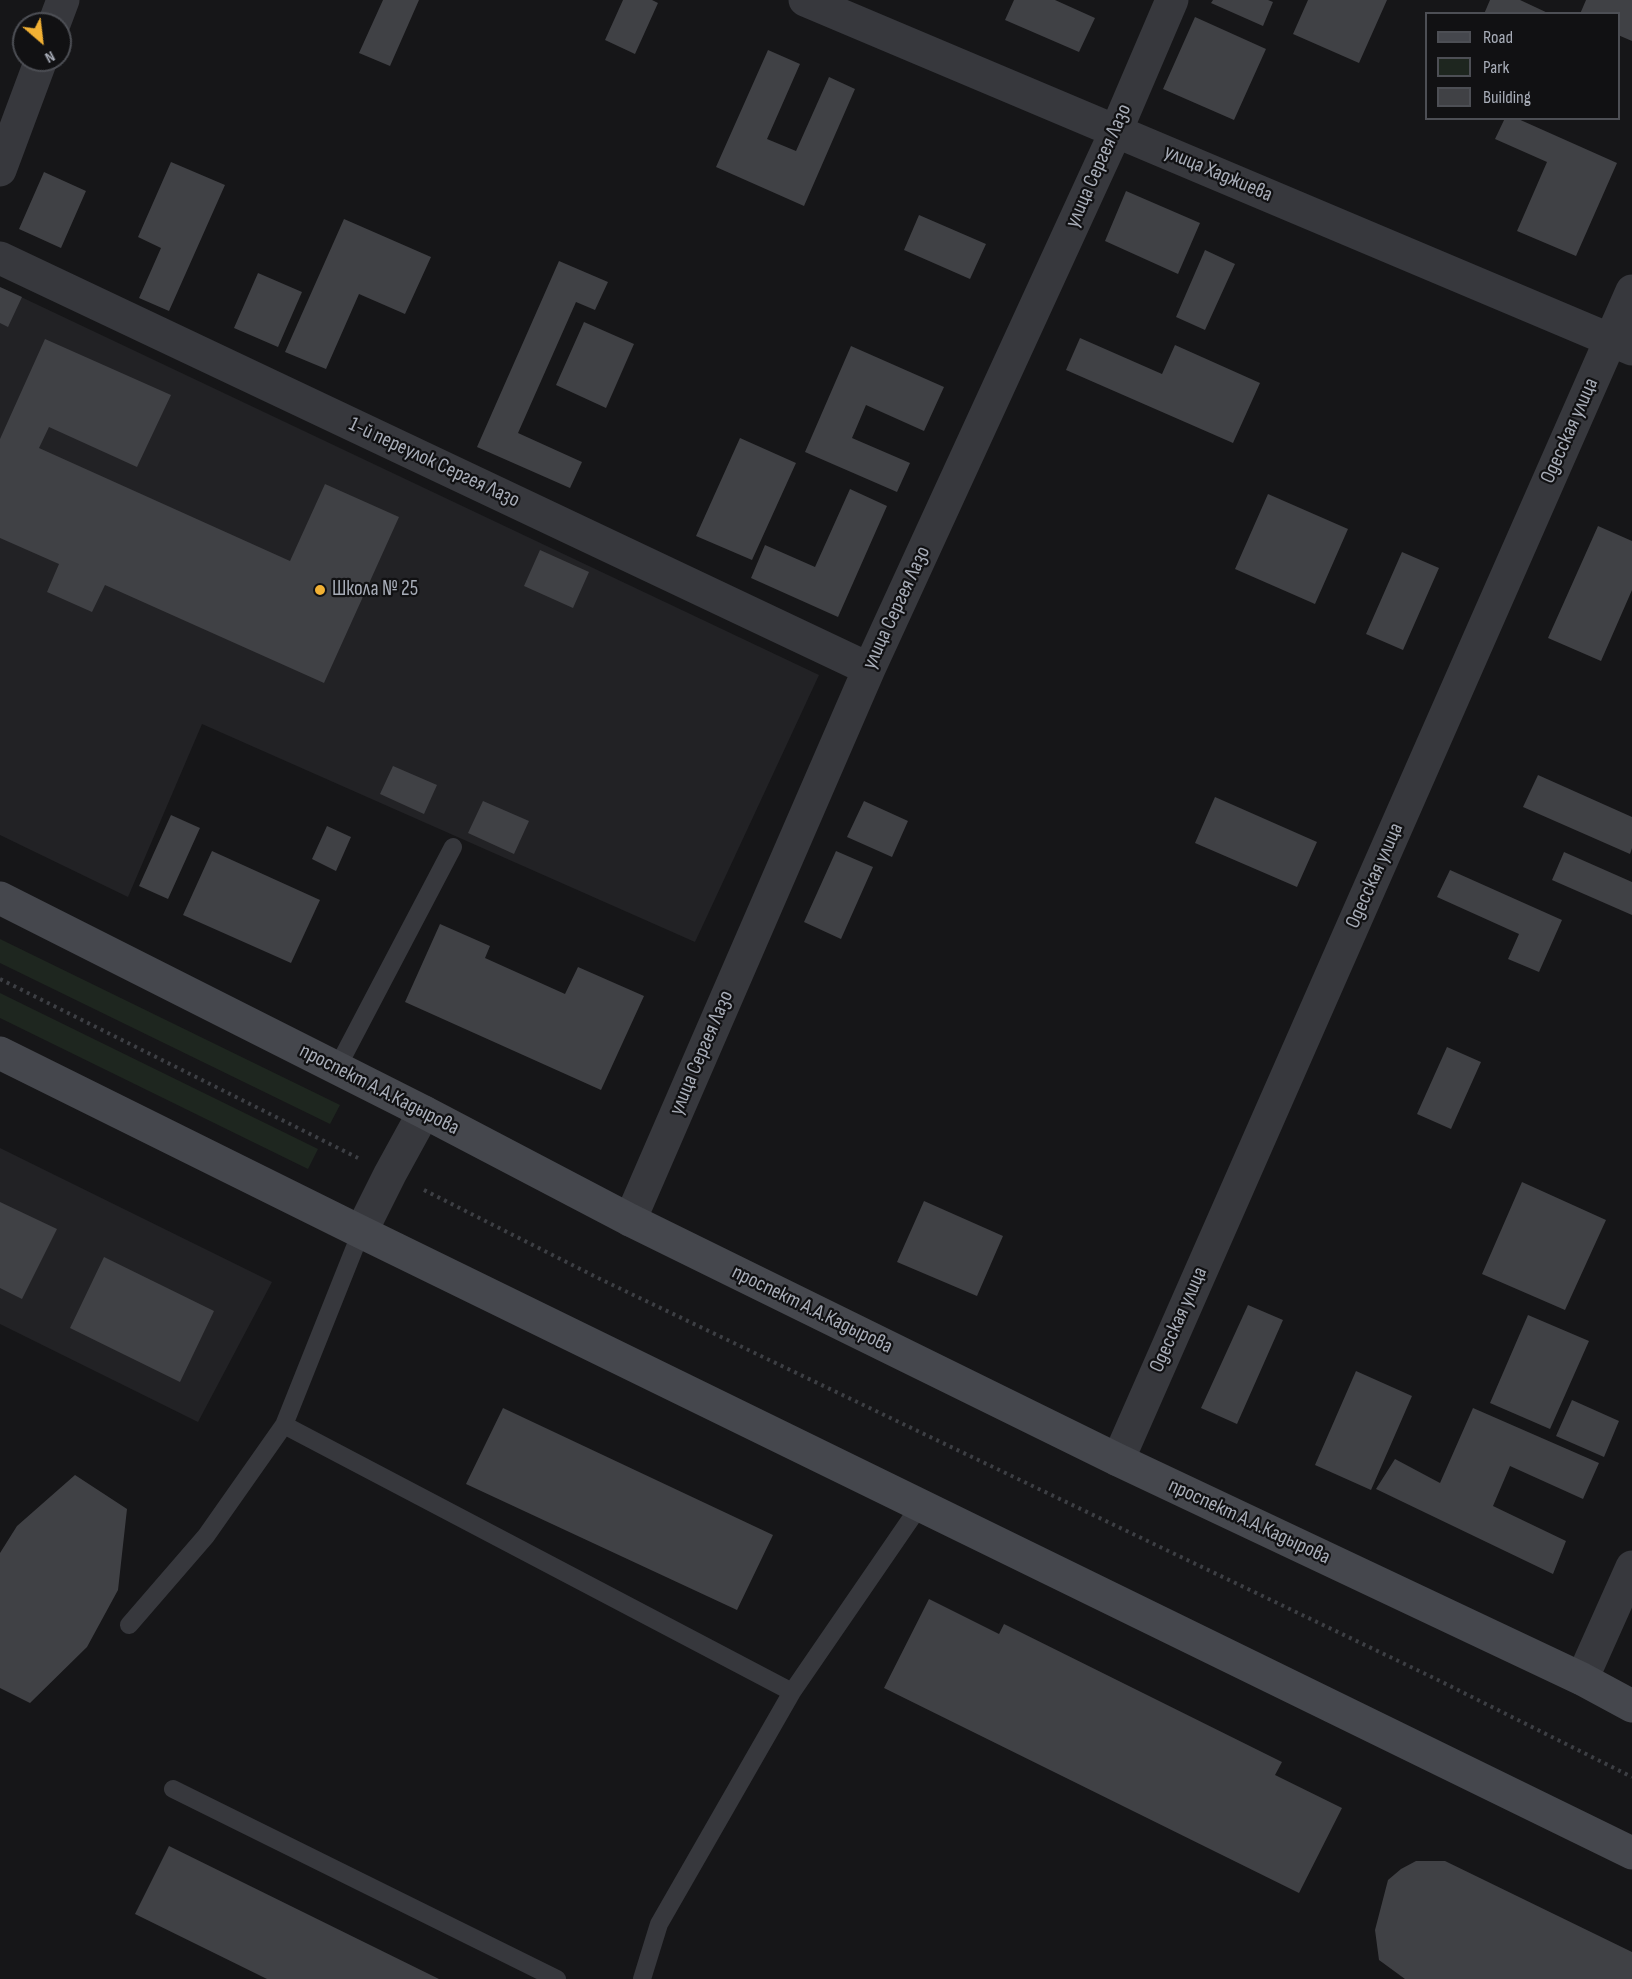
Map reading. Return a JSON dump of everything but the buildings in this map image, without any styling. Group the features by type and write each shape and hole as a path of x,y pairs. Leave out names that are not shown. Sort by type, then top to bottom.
{"street":[{"name":"улица Хаджиева","path":"805,0 1621,345"},
{"name":"улица Сергея Лазо","path":"630,1220 869,669 1116,131 1172,0"},
{"path":"0,170 37,72"},
{"name":"1-й переулок Сергея Лазо","path":"0,258 869,669"},
{"name":"Одесская улица","path":"1118,1460 1621,345 1632,291"},
{"name":"проспект А.А.Кадырова","path":"0,898 424,1112 630,1220 1118,1460 1582,1679 1632,1706"},
{"path":"0,1053 361,1232 1632,1853"},
{"path":"361,1232 424,1112"},
{"path":"1582,1679 1632,1567"}],"lane":[{"path":"337,1068 453,847"},
{"path":"129,1625 206,1536 284,1425 361,1232"},
{"path":"284,1425 792,1692"},
{"path":"642,1979 659,1924 792,1692 921,1504"},
{"path":"172,1789 557,1979"}],"path":[{"path":"0,979 609,1283 1436,1679 1632,1777"}],"shaded area":[{"name":"Школа № 25","path":"0,287 819,675 695,942 202,724 128,897 0,835"},
{"path":"0,1148 272,1282 198,1422 0,1324"}],"green space":[{"path":"0,939 340,1105 330,1124 0,963"},
{"path":"0,993 318,1149 308,1169 0,1018"}],"place":[{"name":"Школа № 25","path":"320,590"}]}
